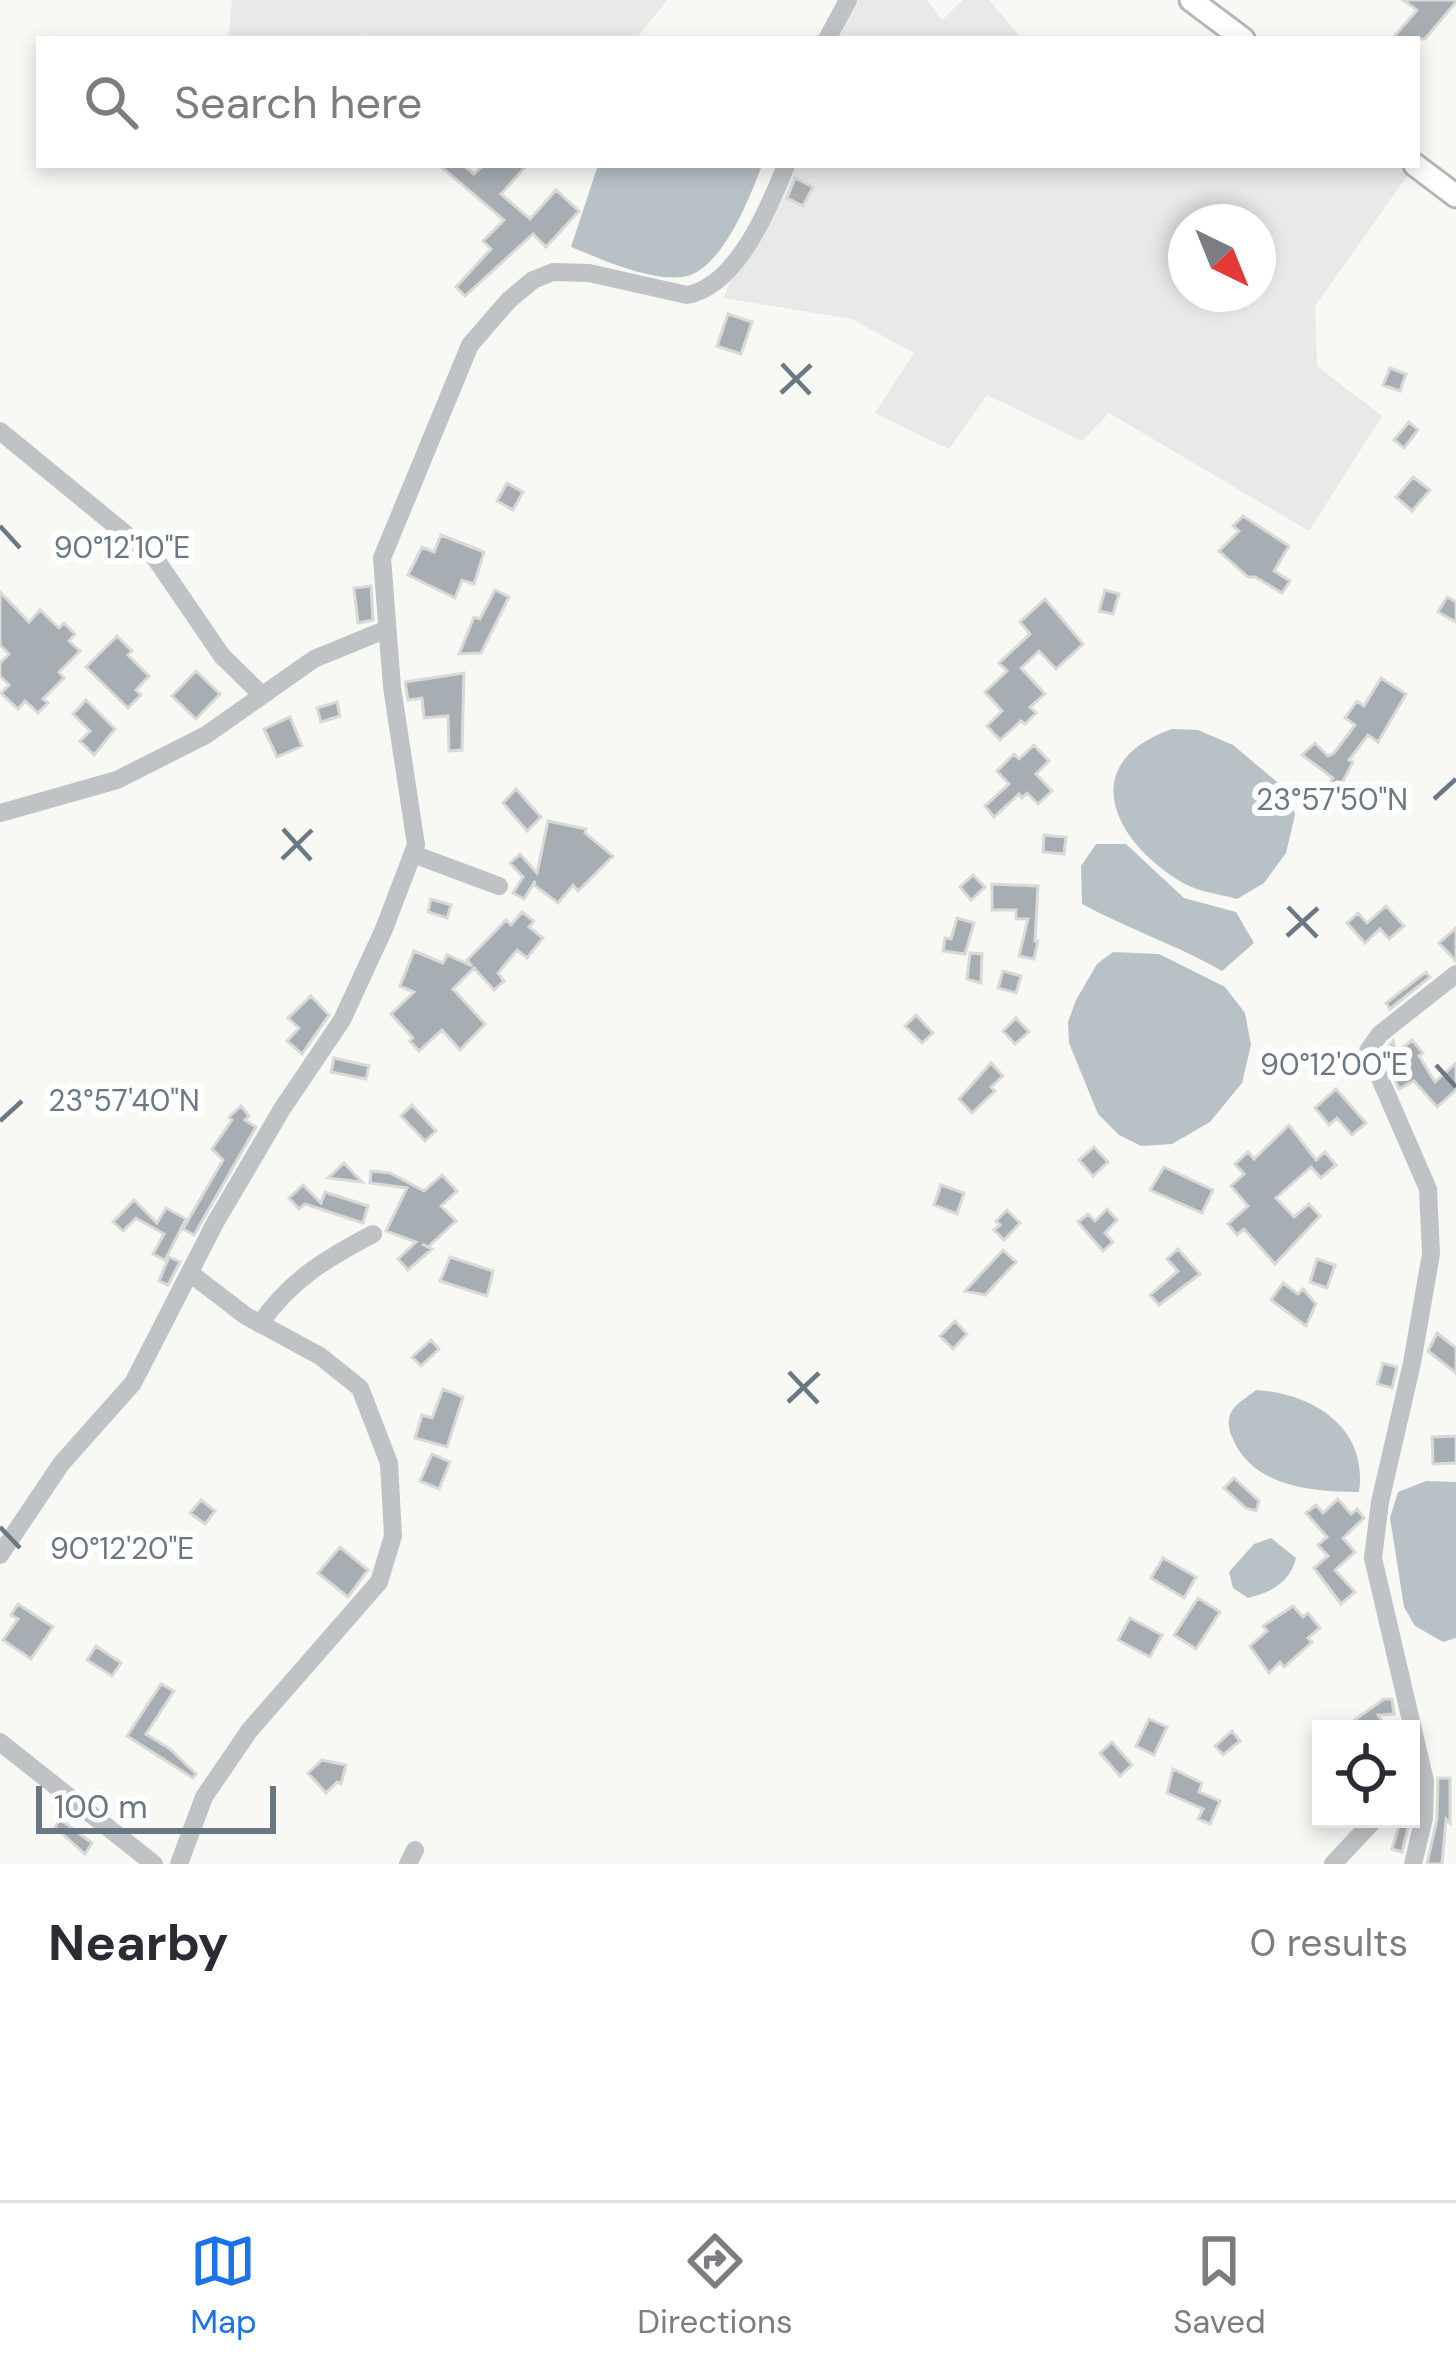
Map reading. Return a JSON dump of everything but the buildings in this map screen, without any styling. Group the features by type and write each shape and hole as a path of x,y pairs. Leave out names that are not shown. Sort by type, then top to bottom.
{"main road":[{"path":"1191,0 1240,36"},
{"path":"1418,168 1456,196"}],"street":[{"path":"829,36 848,0"},
{"path":"0,1555 61,1463 133,1383 215,1223 282,1109 342,1020 413,854 416,845 392,687 382,558 470,346 509,301 533,280 554,272 589,273 687,295 703,292 729,273 762,220 785,168"},
{"path":"0,431 155,557 222,656 262,695"},
{"path":"0,813 117,780 206,735 314,659 387,629"},
{"path":"413,854 499,886"},
{"path":"1405,1720 1372,1558 1431,1254 1428,1189 1368,1051 1380,1034 1456,974"},
{"path":"260,1324 280,1295 316,1264 373,1234"},
{"path":"179,1864 204,1798 249,1731 379,1582 393,1536 389,1463 360,1388 320,1356 260,1324 190,1274"},
{"path":"0,1742 154,1864"},
{"path":"1413,1864 1424,1818 1420,1796"},
{"path":"1333,1864 1367,1828"}],"shaded area":[{"path":"232,0 667,0 638,36 228,36"},
{"path":"851,0 927,0 942,20 963,0 989,0 1019,36 837,36"},
{"path":"597,168 761,168 721,248 696,272 682,277 655,276 571,247"},
{"path":"785,168 1413,168 1315,306 1317,366 1382,416 1309,531 1109,413 1082,441 987,395 949,449 875,413 914,353 852,319 723,298"},
{"path":"1172,729 1198,730 1233,745 1289,792 1295,815 1286,853 1264,883 1237,899 1189,886 1138,847 1123,826 1114,782 1123,762 1142,744"},
{"path":"1096,844 1126,844 1184,898 1236,912 1254,943 1222,971 1082,904 1081,866"},
{"path":"1113,952 1159,954 1225,987 1245,1013 1251,1045 1242,1083 1210,1122 1172,1144 1141,1146 1119,1135 1098,1114 1069,1043 1068,1022 1076,1000 1097,964"},
{"path":"1256,1390 1298,1398 1333,1418 1355,1449 1359,1492 1303,1488 1254,1467 1241,1454 1229,1423 1235,1406"},
{"path":"1426,1481 1456,1482 1456,1638 1443,1642 1415,1626 1404,1607 1390,1518 1398,1492"},
{"path":"1271,1538 1296,1558 1293,1567 1278,1585 1248,1598 1233,1588 1229,1572 1254,1544"}]}
